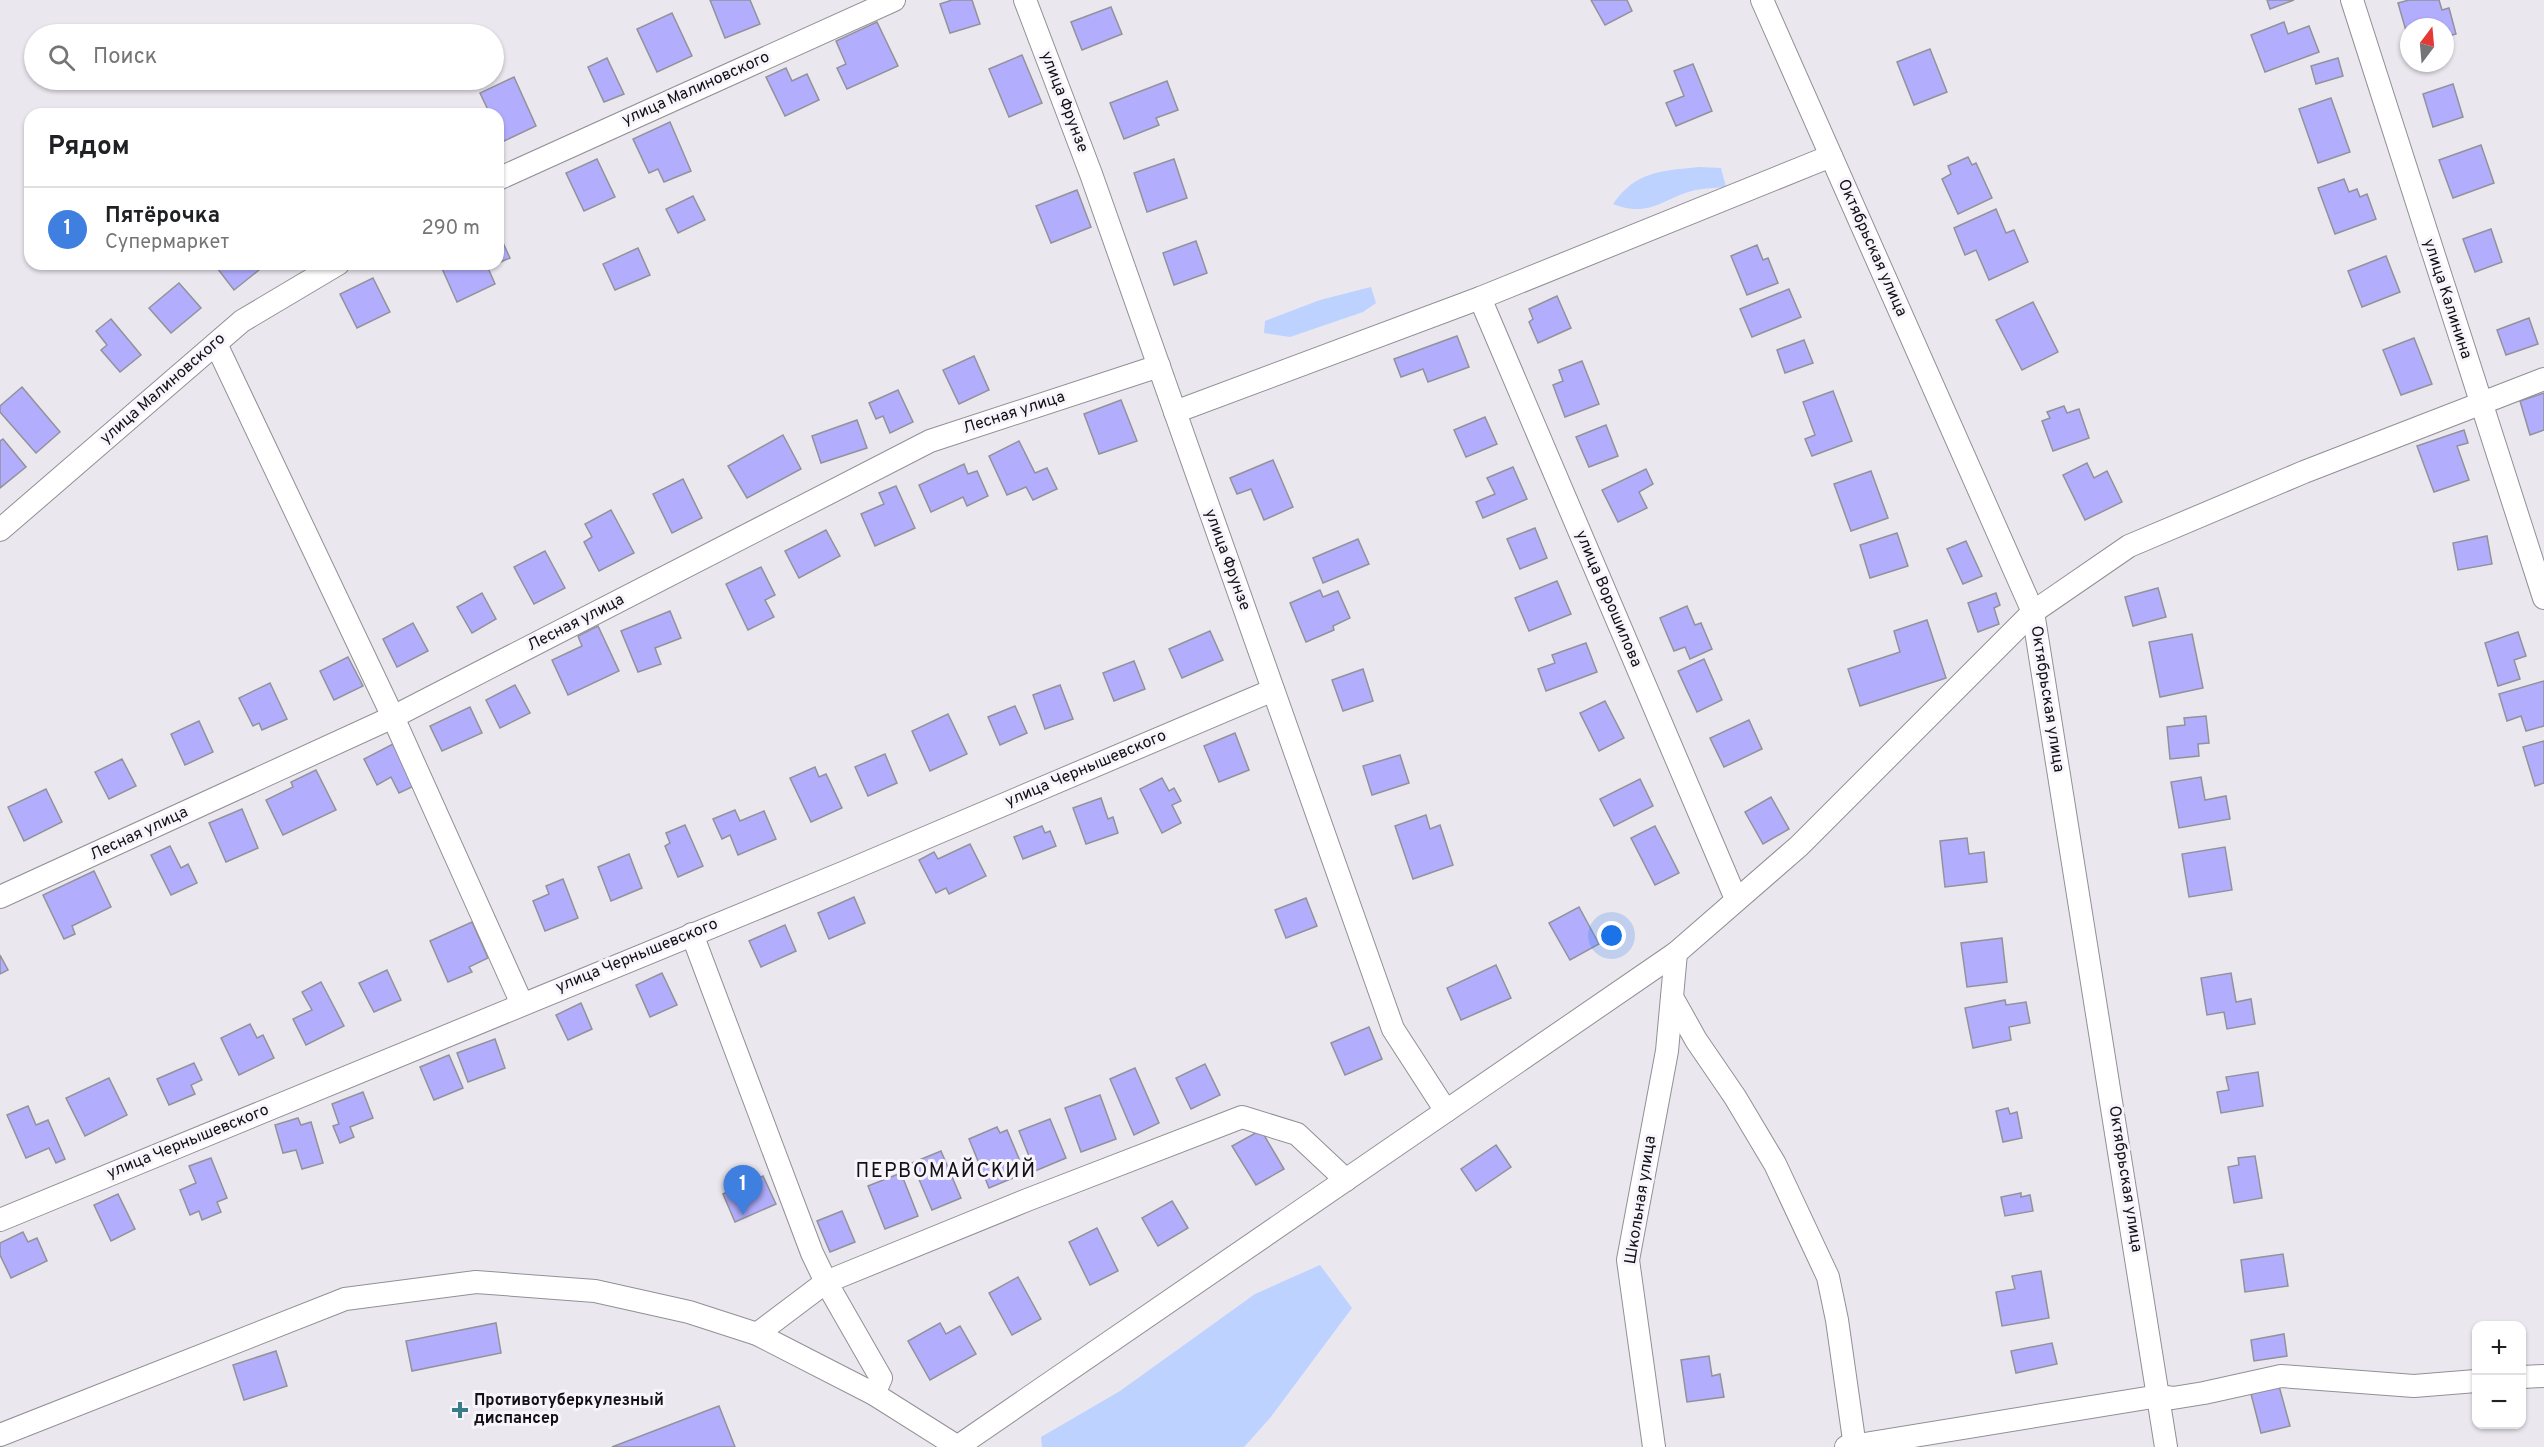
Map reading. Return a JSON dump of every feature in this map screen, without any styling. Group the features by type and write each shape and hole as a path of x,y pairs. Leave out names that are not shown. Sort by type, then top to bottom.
{"street":[{"name":"улица Малиновского","path":"504,176 894,0"},
{"name":"улица Фрунзе","path":"1025,0 1091,174 1393,1029 1446,1111"},
{"name":"Октябрьская улица","path":"1762,0 2033,612 2166,1447"},
{"name":"улица Калинина","path":"2352,0 2544,598"},
{"path":"1175,412 1480,298 1831,156"},
{"name":"улица Малиновского","path":"0,530 242,321 328,270"},
{"name":"улица Ворошилова","path":"1480,298 1736,899"},
{"path":"216,344 393,717 522,1004"},
{"name":"Лесная улица","path":"0,897 393,717 930,441 1159,366"},
{"path":"0,1435 345,1299 476,1282 595,1291 689,1312 757,1334 874,1394 957,1447 1676,953 1799,846 2033,612 2128,546 2304,472 2544,379"},
{"name":"улица Чернышевского","path":"0,1220 692,934 1273,690"},
{"path":"692,934 812,1253 881,1378 874,1394"},
{"name":"Школьная улица","path":"1654,1447 1628,1260 1666,1051 1676,953"},
{"path":"1672,997 1696,1040 1735,1097 1775,1164 1828,1277 1837,1320 1852,1447 2159,1396 2173,1398 2204,1393 2281,1376 2414,1386 2472,1381"},
{"path":"757,1334 826,1282 1027,1200 1242,1117 1297,1134 1346,1180"},
{"path":"2526,1377 2544,1376"}],"water":[{"path":"1699,167 1721,168 1726,187 1693,191 1644,209 1625,208 1613,204 1622,193 1640,179 1661,172"},
{"path":"1371,287 1376,303 1363,312 1290,337 1264,333 1265,321 1320,300"},
{"path":"1320,1265 1352,1308 1270,1418 1244,1447 1042,1447 1041,1437 1120,1391 1255,1294"}],"building":[{"path":"710,0 750,0 760,24 725,38"},
{"path":"952,0 972,0 980,24 950,33 940,4"},
{"path":"1591,0 1627,0 1632,11 1605,25"},
{"path":"2267,0 2294,0 2270,9"},
{"path":"2409,0 2439,0 2442,10 2449,8 2452,18 2402,18 2398,3"},
{"path":"1111,7 1122,34 1082,50 1071,22"},
{"path":"672,13 692,56 657,72 637,29"},
{"path":"877,22 898,66 847,89 837,68 846,64 836,41"},
{"path":"2284,22 2288,34 2309,26 2319,52 2265,72 2251,35"},
{"path":"1930,49 1947,92 1914,105 1897,62"},
{"path":"1022,55 1042,103 1009,117 989,69"},
{"path":"607,58 624,94 604,102 588,67"},
{"path":"2338,58 2343,76 2316,84 2311,66"},
{"path":"1693,64 1712,111 1676,126 1666,103 1684,96 1674,71"},
{"path":"786,68 792,81 807,74 819,100 785,116 766,77"},
{"path":"514,77 536,126 504,141 504,108 487,108 480,93 486,90 504,90 504,82"},
{"path":"1167,81 1178,110 1156,118 1159,125 1124,139 1110,103"},
{"path":"2453,84 2463,117 2433,127 2423,94"},
{"path":"2331,98 2350,152 2318,163 2299,109"},
{"path":"670,122 691,171 664,182 658,169 649,173 633,139"},
{"path":"2481,145 2494,183 2453,198 2439,160"},
{"path":"1968,157 1972,165 1976,163 1992,198 1958,214 1942,179 1951,174 1948,166"},
{"path":"597,159 615,197 584,211 566,173"},
{"path":"1174,159 1187,198 1147,212 1134,173"},
{"path":"2344,179 2349,192 2357,189 2360,197 2367,194 2376,219 2335,234 2318,188"},
{"path":"1077,190 1091,227 1051,243 1036,206"},
{"path":"693,196 705,220 678,233 666,209"},
{"path":"1996,209 2006,233 2014,230 2028,262 1989,280 1976,250 1965,255 1954,228"},
{"path":"2491,229 2502,262 2475,272 2463,239"},
{"path":"1196,241 1207,273 1174,285 1163,253"},
{"path":"504,245 510,258 504,260"},
{"path":"1757,245 1763,260 1768,258 1778,283 1747,295 1731,256"},
{"path":"638,248 650,275 615,290 603,264"},
{"path":"2386,256 2400,292 2362,307 2348,271"},
{"path":"219,270 259,270 234,290"},
{"path":"443,270 489,270 495,284 457,302"},
{"path":"373,278 390,312 357,328 340,294"},
{"path":"179,283 201,308 171,333 149,308"},
{"path":"1789,289 1801,317 1752,337 1740,309"},
{"path":"1557,296 1571,328 1538,343 1529,322 1533,319 1529,309"},
{"path":"2033,302 2058,352 2022,370 1996,320"},
{"path":"2529,318 2538,344 2506,355 2497,330"},
{"path":"111,319 141,355 120,372 101,350 107,345 96,331"},
{"path":"1457,336 1469,367 1428,382 1423,369 1401,377 1394,359"},
{"path":"2414,338 2432,384 2401,395 2383,350"},
{"path":"1804,340 1813,363 1785,373 1777,350"},
{"path":"974,356 989,390 959,404 943,370"},
{"path":"1582,361 1599,404 1565,417 1553,385 1563,381 1559,370"},
{"path":"22,387 60,432 36,453 0,412 0,406"},
{"path":"898,390 913,422 890,433 883,416 876,419 869,403"},
{"path":"1833,391 1852,441 1812,456 1805,439 1815,435 1803,402"},
{"path":"2544,393 2544,430 2530,435 2520,401"},
{"path":"1121,400 1137,441 1099,454 1084,414"},
{"path":"2064,406 2067,413 2079,409 2089,438 2053,451 2042,421 2050,418 2047,412"},
{"path":"1485,417 1497,444 1466,457 1454,430"},
{"path":"857,420 867,448 821,463 812,436"},
{"path":"1606,425 1618,456 1589,467 1576,437"},
{"path":"2464,430 2468,443 2457,446 2469,480 2434,492 2417,446"},
{"path":"783,435 801,469 747,498 728,466"},
{"path":"3,439 26,467 0,488 0,441"},
{"path":"1019,441 1035,473 1047,468 1057,489 1033,500 1026,487 1007,495 989,456"},
{"path":"1273,460 1293,507 1264,520 1251,489 1237,494 1230,478"},
{"path":"2087,463 2094,478 2107,471 2122,502 2085,520 2063,475"},
{"path":"964,464 968,474 977,471 988,496 967,506 963,497 931,512 919,485"},
{"path":"1513,467 1527,499 1483,518 1476,502 1495,494 1487,478"},
{"path":"1646,469 1653,484 1639,492 1647,508 1618,522 1602,490"},
{"path":"1871,471 1888,518 1851,531 1834,484"},
{"path":"683,479 702,518 672,533 653,494"},
{"path":"896,486 915,528 875,546 861,514 884,504 879,493"},
{"path":"611,510 634,553 599,571 584,542 592,537 585,524"},
{"path":"1535,528 1547,558 1520,569 1507,539"},
{"path":"826,530 840,556 799,578 785,551"},
{"path":"1897,533 1908,566 1870,578 1860,545"},
{"path":"2487,536 2492,564 2458,570 2453,543"},
{"path":"1358,539 1369,564 1323,583 1313,558"},
{"path":"1966,541 1982,576 1963,584 1947,549"},
{"path":"545,551 565,588 534,604 514,567"},
{"path":"761,567 775,595 765,600 774,617 748,630 726,584"},
{"path":"1557,581 1571,614 1529,631 1515,598"},
{"path":"2158,588 2166,617 2133,626 2125,597"},
{"path":"1320,590 1323,597 1338,591 1350,618 1333,626 1334,630 1306,642 1290,603"},
{"path":"482,593 496,619 472,633 457,607"},
{"path":"1996,593 2000,605 1994,608 1999,624 1978,632 1968,603"},
{"path":"1687,606 1695,625 1701,623 1712,649 1690,659 1685,647 1674,651 1660,618"},
{"path":"670,611 681,638 655,648 661,664 638,672 621,631"},
{"path":"1927,620 1946,678 1860,706 1848,669 1900,652 1894,631"},
{"path":"413,623 428,651 397,667 383,639"},
{"path":"598,626 619,671 568,695 552,660 582,646 578,636"},
{"path":"1210,631 1223,660 1182,678 1169,649"},
{"path":"2518,632 2526,656 2514,660 2520,679 2498,686 2485,643"},
{"path":"2192,634 2203,688 2160,697 2149,642"},
{"path":"1586,643 1597,672 1546,691 1538,669 1555,663 1552,655"},
{"path":"348,657 363,686 334,700 320,671"},
{"path":"1704,659 1722,700 1697,712 1678,671"},
{"path":"1134,661 1145,689 1114,701 1103,673"},
{"path":"1363,669 1373,701 1343,711 1332,680"},
{"path":"2544,681 2544,726 2526,731 2521,716 2507,721 2499,694"},
{"path":"270,683 287,719 262,730 259,723 253,726 239,698"},
{"path":"515,685 530,713 500,728 486,700"},
{"path":"1060,685 1073,719 1045,729 1033,695"},
{"path":"1605,701 1624,738 1599,751 1580,713"},
{"path":"1015,706 1027,733 1000,745 988,717"},
{"path":"470,707 482,733 442,751 430,726"},
{"path":"948,714 967,754 930,771 912,731"},
{"path":"2206,716 2209,743 2198,744 2199,756 2170,759 2167,727 2185,725 2184,718"},
{"path":"1749,720 1762,749 1724,767 1710,738"},
{"path":"199,721 213,752 185,765 171,734"},
{"path":"1235,733 1249,770 1219,782 1204,746"},
{"path":"2544,741 2544,783 2535,786 2523,747"},
{"path":"393,744 414,786 399,793 391,777 377,785 364,759"},
{"path":"885,754 897,783 868,796 855,767"},
{"path":"1400,755 1409,783 1372,795 1363,766"},
{"path":"122,759 136,786 109,799 95,772"},
{"path":"815,767 819,777 826,774 842,808 811,822 790,778"},
{"path":"316,770 336,810 283,835 266,800 293,787 291,782"},
{"path":"2201,777 2205,800 2226,796 2230,819 2179,828 2171,782"},
{"path":"1162,778 1169,791 1174,788 1181,801 1172,805 1181,823 1162,833 1140,789"},
{"path":"1640,779 1653,806 1614,826 1600,799"},
{"path":"46,789 62,822 24,841 8,807"},
{"path":"1771,797 1789,829 1763,844 1745,812"},
{"path":"1101,798 1108,819 1113,817 1118,833 1086,844 1073,808"},
{"path":"242,809 258,848 226,862 209,823"},
{"path":"735,810 740,821 764,811 776,839 738,855 730,835 722,839 713,819"},
{"path":"1426,815 1430,829 1440,825 1453,865 1413,879 1395,826"},
{"path":"685,825 703,866 678,877 665,846 670,843 666,833"},
{"path":"1042,826 1045,833 1050,831 1056,846 1023,859 1014,837"},
{"path":"1655,826 1679,873 1655,885 1631,838"},
{"path":"1967,838 1969,854 1984,852 1987,882 1945,887 1940,841"},
{"path":"970,844 986,876 949,894 946,888 936,893 919,860 934,852 938,859"},
{"path":"170,846 181,868 188,864 197,883 171,895 151,855"},
{"path":"2225,847 2232,890 2189,897 2182,854"},
{"path":"629,854 642,888 611,901 598,867"},
{"path":"94,871 111,907 72,926 75,934 64,939 43,895"},
{"path":"563,879 578,918 545,931 533,901 549,894 546,886"},
{"path":"854,897 865,923 829,939 818,913"},
{"path":"1306,898 1317,926 1286,938 1275,910"},
{"path":"1579,907 1599,944 1570,960 1549,923"},
{"path":"472,922 488,958 469,967 472,972 448,982 430,941"},
{"path":"785,925 796,951 761,967 749,941"},
{"path":"2002,938 2007,982 1967,987 1961,943"},
{"path":"0,955 8,970 0,974"},
{"path":"1496,965 1511,998 1461,1020 1447,988"},
{"path":"387,970 401,1000 374,1012 359,983"},
{"path":"662,973 677,1005 650,1017 636,985"},
{"path":"2231,973 2236,1002 2251,999 2255,1024 2227,1029 2224,1012 2207,1015 2201,978"},
{"path":"321,982 344,1026 306,1045 293,1019 312,1010 302,992"},
{"path":"2005,1000 2006,1005 2026,1002 2030,1023 2009,1027 2011,1040 1973,1048 1965,1008"},
{"path":"581,1003 592,1029 568,1040 556,1015"},
{"path":"250,1024 257,1038 263,1035 274,1058 239,1075 221,1038"},
{"path":"1369,1027 1382,1059 1345,1075 1331,1043"},
{"path":"495,1039 505,1068 468,1082 457,1053"},
{"path":"449,1055 463,1088 434,1100 420,1067"},
{"path":"194,1063 202,1080 191,1085 195,1094 169,1105 157,1079"},
{"path":"1205,1064 1220,1095 1191,1109 1176,1078"},
{"path":"1135,1068 1159,1123 1134,1135 1110,1079"},
{"path":"2258,1072 2263,1106 2221,1113 2217,1092 2229,1090 2226,1077"},
{"path":"109,1078 127,1115 85,1136 66,1098"},
{"path":"363,1092 373,1118 350,1127 354,1137 340,1143 333,1126 339,1124 332,1104"},
{"path":"1100,1095 1116,1139 1081,1152 1065,1108"},
{"path":"28,1106 36,1125 48,1120 65,1159 56,1163 49,1148 26,1158 7,1115"},
{"path":"2008,1108 2010,1114 2017,1112 2022,1138 2003,1142 1996,1111"},
{"path":"298,1118 301,1125 311,1122 323,1163 302,1169 296,1150 283,1153 275,1125"},
{"path":"1050,1119 1066,1158 1035,1171 1019,1131"},
{"path":"997,1127 1000,1133 1007,1130 1025,1173 989,1188 969,1139"},
{"path":"1261,1130 1284,1169 1256,1185 1232,1146"},
{"path":"1496,1145 1511,1167 1476,1191 1461,1169"},
{"path":"941,1151 961,1198 932,1210 912,1163"},
{"path":"2255,1156 2262,1198 2234,1203 2228,1167 2239,1165 2238,1158"},
{"path":"211,1158 227,1198 217,1202 221,1212 202,1220 199,1211 190,1215 180,1190 196,1183 189,1166"},
{"path":"901,1173 918,1216 885,1229 868,1186"},
{"path":"763,1176 776,1204 735,1222 723,1194"},
{"path":"2021,1193 2021,1197 2030,1195 2033,1211 2005,1216 2001,1197"},
{"path":"118,1194 135,1229 111,1241 94,1205"},
{"path":"1172,1201 1188,1228 1158,1246 1142,1218"},
{"path":"842,1211 855,1242 830,1252 817,1221"},
{"path":"1097,1228 1118,1271 1090,1285 1069,1242"},
{"path":"23,1232 28,1242 37,1238 47,1261 11,1278 0,1255 0,1243"},
{"path":"2283,1254 2288,1286 2245,1292 2241,1260"},
{"path":"2041,1271 2049,1318 2002,1326 1996,1292 2015,1289 2012,1276"},
{"path":"1018,1277 1041,1319 1012,1335 989,1293"},
{"path":"496,1323 501,1353 412,1371 406,1341"},
{"path":"940,1323 946,1334 960,1326 976,1354 930,1380 908,1341"},
{"path":"2284,1334 2287,1356 2254,1361 2251,1340"},
{"path":"2052,1343 2057,1364 2016,1373 2011,1351"},
{"path":"276,1351 287,1386 244,1400 233,1365"},
{"path":"1709,1356 1712,1376 1720,1374 1724,1397 1687,1402 1681,1360"},
{"path":"2279,1386 2290,1426 2261,1433 2251,1394"},
{"path":"719,1406 735,1447 612,1447"}],"place":[{"name":"Пятёрочка","path":"743,1215"},
{"name":"Противотуберкулезный диспансер","path":"460,1410"}],"district":[{"name":"ПЕРВОМАЙСКИЙ","path":"946,1172"}]}
